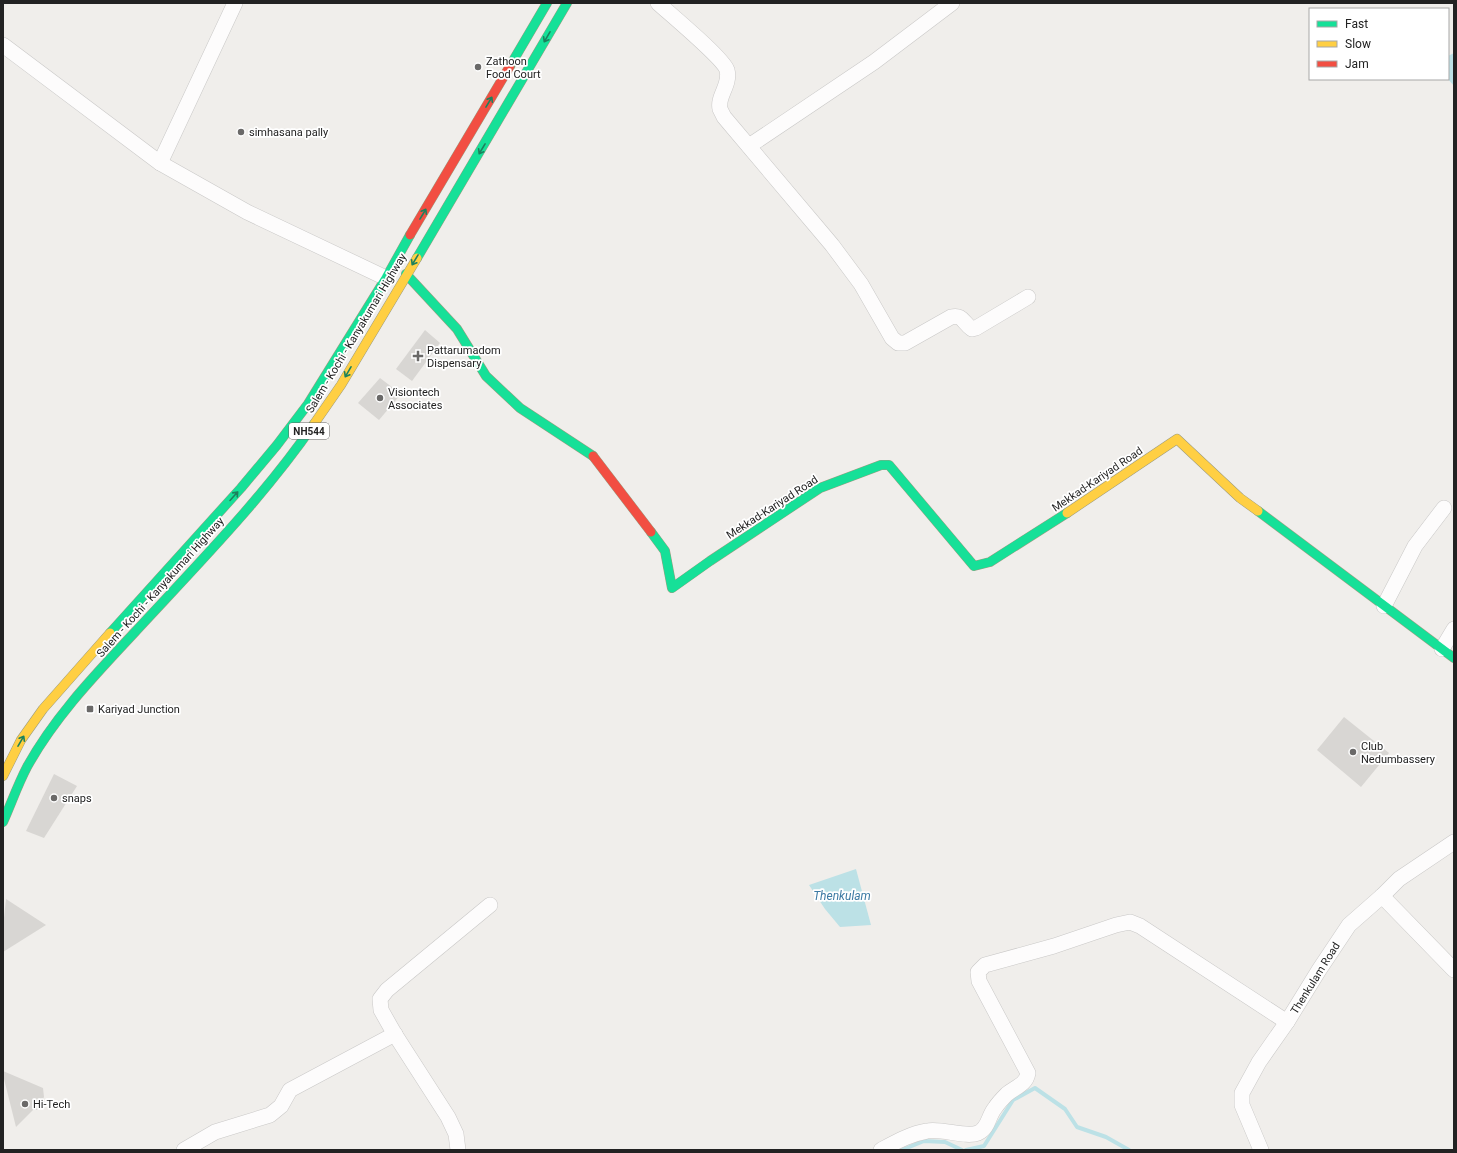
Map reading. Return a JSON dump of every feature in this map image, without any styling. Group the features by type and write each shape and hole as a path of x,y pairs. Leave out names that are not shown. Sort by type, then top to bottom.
{"main road":[{"name":"Salem - Kochi - Kanyakumari Highway","path":"3,776 21,740 43,709 86,659 241,488 277,445 308,404 386,278 547,3"},
{"name":"Salem - Kochi - Kanyakumari Highway","path":"3,822 27,767 54,726 86,685 204,557 263,490 301,443 341,384 567,3"},
{"name":"Mekkad-Kariyad Road","path":"406,274 457,329 486,376 520,408 592,455 665,550 672,588 820,488 880,465 889,465 974,566 990,562 1177,440 1240,498 1384,606"},
{"path":"1384,606 1454,658"},
{"path":"3,764 11,758 27,767"}],"street":[{"path":"160,163 235,3"},
{"path":"658,3 717,56 726,69 728,83 720,101 720,109 724,117 832,245 860,284 892,338 898,344 905,343 956,315 960,317 968,327 972,329 976,328 1028,297"},
{"path":"749,146 874,62 952,3"},
{"path":"3,45 160,163 247,212 386,278"},
{"path":"1384,606 1414,546 1444,508"},
{"path":"1442,649 1454,629"},
{"name":"Thenkulam Road","path":"1262,1150 1242,1105 1242,1093 1259,1062 1287,1022 1349,925 1399,879 1454,842"},
{"path":"1382,896 1454,970"},
{"path":"458,1150 456,1134 448,1117 380,1010 380,999 387,990 490,905"},
{"path":"881,1150 903,1139 927,1131 945,1131 970,1135 979,1132 987,1124 994,1109 1009,1092 1027,1079 1028,1073 979,981 978,972 985,965 1054,946 1116,925 1130,922 1140,926 1287,1022"},
{"path":"184,1150 216,1132 270,1115 281,1106 290,1090 395,1034"}],"water":[{"path":"1454,53 1454,86 1449,80 1449,56"},
{"name":"Thenkulam","path":"856,869 871,925 840,927 825,909 809,885"}],"building":[{"name":"Pattarumadom Dispensary","path":"425,330 440,343 412,381 396,369"},
{"name":"Visiontech Associates","path":"380,378 401,394 379,420 358,403"},
{"name":"Club Nedumbassery","path":"1344,717 1389,753 1361,787 1317,750"},
{"path":"54,774 77,786 44,838 26,831"},
{"path":"6,899 46,925 3,952 3,927"},
{"name":"Hi-Tech","path":"3,1071 43,1088 44,1097 37,1110 33,1110 16,1127 3,1075"}],"waterway":[{"path":"966,1150 984,1146 1013,1100 1035,1088 1065,1109 1077,1127 1106,1137 1129,1150"},
{"path":"902,1150 924,1141 945,1142 962,1150"}],"traffic: fast":[{"path":"510,66 547,3"},
{"path":"417,258 567,3"},
{"path":"110,633 241,488 277,445 308,404 386,278 410,235"},
{"path":"406,274 457,329 486,376 520,408 593,456"},
{"path":"3,822 27,767 38,748 63,713 91,680 251,505 314,424"},
{"path":"651,532 665,551 672,588 820,488 881,465 889,465 974,566 990,562 1067,513"},
{"path":"1258,511 1454,658"}],"traffic: slow":[{"path":"314,424 341,385 417,258"},
{"path":"1067,513 1177,439 1240,498 1258,511"},
{"path":"3,776 21,740 43,709 110,633"}],"traffic: jam":[{"path":"410,235 510,66"},
{"path":"593,456 651,532"}],"place":[{"name":"Zathoon Food Court","path":"478,67"},
{"name":"simhasana pally","path":"241,132"},
{"name":"Pattarumadom Dispensary","path":"418,356"},
{"name":"Visiontech Associates","path":"380,398"},
{"name":"Kariyad Junction","path":"90,709"},
{"name":"Club Nedumbassery","path":"1353,752"},
{"name":"snaps","path":"54,798"},
{"name":"Hi-Tech","path":"25,1104"}]}
